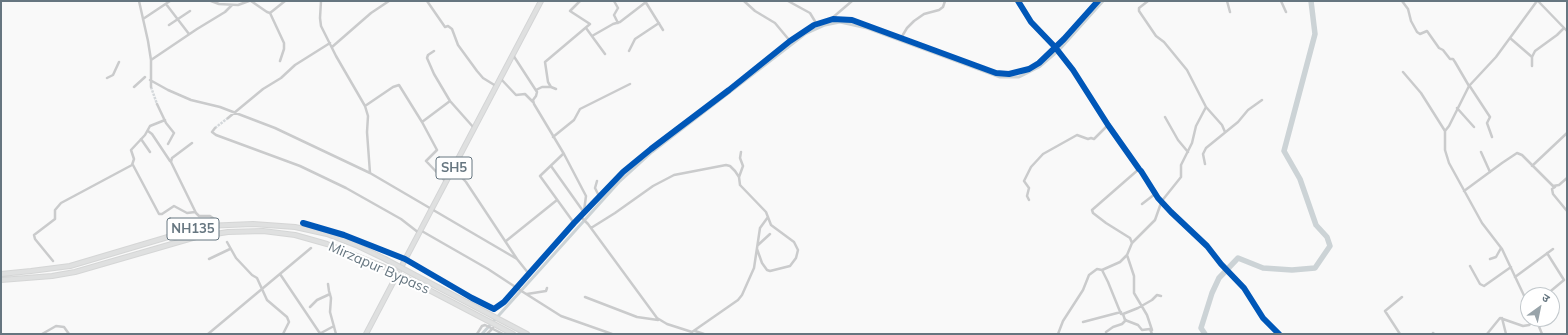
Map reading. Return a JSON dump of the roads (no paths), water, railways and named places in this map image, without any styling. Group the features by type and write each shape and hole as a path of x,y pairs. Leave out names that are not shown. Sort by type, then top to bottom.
{"main road":[{"name":"SH5","path":"366,334 541,1"},
{"name":"Mirzapur Bypass","path":"1,274 31,272 70,266 205,226 253,224 294,227 327,234 358,246 527,334"},
{"name":"Mirzapur Bypass","path":"1,280 45,277 75,272 196,237 228,232 263,231 295,235 327,244 382,266 514,334"}],"street":[{"path":"140,1 151,60 151,87"},
{"path":"143,19 164,3 170,1"},
{"path":"210,1 219,4 238,5 250,1 270,13 284,43 284,49 280,61"},
{"path":"270,13 285,1"},
{"path":"321,1 320,22 330,44 365,106 368,120 367,132 370,172"},
{"path":"332,47 371,13 389,1"},
{"path":"427,1 445,27 448,26 452,30 458,44 477,71 483,78 496,86"},
{"path":"551,87 548,82 545,62 590,23 576,16 570,10 580,1"},
{"path":"614,1 618,8 614,15 618,23"},
{"path":"592,36 613,24 618,23 645,1 663,30"},
{"path":"744,1 755,11 775,23 790,41"},
{"path":"788,1 800,9 810,13 816,24"},
{"path":"831,20 852,1"},
{"path":"901,38 907,28 914,22 924,14 939,10 943,7 945,1"},
{"path":"1018,1 1031,22 1060,52 1161,202 1207,246 1248,294 1264,318 1279,334"},
{"path":"453,168 466,182 528,275 580,216 623,172 790,41 816,24 831,20 852,20 1002,74 1020,72 1035,66 1056,48 1098,1"},
{"path":"1148,1 1140,8 1139,11 1156,36 1164,42 1187,70 1206,107 1222,125 1225,132"},
{"path":"1227,1 1230,12"},
{"path":"1281,1 1286,12"},
{"path":"1402,1 1408,9 1410,21 1417,32 1420,34 1426,31 1439,48 1443,50 1450,59 1453,59 1456,62 1490,117 1487,123 1492,138"},
{"path":"1445,131 1470,86 1495,60 1539,1 1567,31"},
{"path":"164,3 189,34"},
{"path":"151,60 225,12 232,4"},
{"path":"169,25 190,11"},
{"path":"629,51 635,39 659,23"},
{"path":"586,28 605,54"},
{"path":"1532,66 1532,57 1536,49 1557,35 1564,28"},
{"path":"1511,39 1532,57"},
{"path":"228,118 262,89 281,78 295,65 330,44"},
{"path":"434,51 427,56 428,64 450,101 475,128"},
{"path":"513,55 536,90 536,96 533,102"},
{"path":"107,78 113,74 119,62"},
{"path":"1403,72 1421,93 1445,131 1445,150 1447,157 1466,190 1482,223 1501,248 1521,287"},
{"path":"134,87 145,77"},
{"path":"500,78 516,95 525,94 533,102 564,154 586,196 584,212"},
{"path":"150,80 179,95 220,107 275,128 370,172 517,259"},
{"path":"553,137 574,120 580,109 630,84"},
{"path":"365,106 398,85 422,122 437,150 426,161 446,182"},
{"path":"536,90 542,87 551,87 556,89"},
{"path":"1205,164 1203,156 1205,150 1238,122 1248,110 1262,100"},
{"path":"422,122 450,101"},
{"path":"157,104 174,133 168,144"},
{"path":"1058,334 1064,321 1083,290 1089,275 1097,269 1102,270 1120,262 1127,255 1132,243 1155,220 1161,202 1181,177 1180,167 1193,141 1198,123 1206,107"},
{"path":"1458,109 1474,127"},
{"path":"1165,117 1178,140 1188,152"},
{"path":"165,120 150,126 148,131 131,150 134,159 133,165 159,214 162,214 174,206 187,213 195,212"},
{"path":"1029,200 1027,196 1029,188 1024,181 1031,168 1043,154 1076,135 1088,139 1094,139 1108,125"},
{"path":"215,128 212,132 216,135 300,166 346,188 419,231 459,251 561,316 612,334"},
{"path":"148,131 152,134 170,161 195,212 199,216 208,215 216,220"},
{"path":"1532,166 1567,133"},
{"path":"141,139 150,152"},
{"path":"170,161 192,143"},
{"path":"741,152 740,158 743,166 739,177 740,185 764,209 769,223 796,244 798,250 796,258 790,266 770,272 762,263 757,250"},
{"path":"1481,152 1490,172"},
{"path":"1466,190 1517,153 1522,155 1555,186"},
{"path":"564,154 540,176 574,223"},
{"path":"53,261 34,237 56,219 55,212 61,203 133,165"},
{"path":"591,228 653,186 678,173 726,165 733,169 739,177"},
{"path":"551,166 584,212"},
{"path":"1132,243 1130,238 1106,223 1093,213 1092,210 1139,169"},
{"path":"1567,178 1552,189 1553,194 1567,210"},
{"path":"597,181 595,188 600,196"},
{"path":"1142,204 1155,194"},
{"path":"506,241 557,200"},
{"path":"580,216 588,224 659,320"},
{"path":"694,331 738,300 742,295 754,268 760,228 768,217"},
{"path":"303,223 344,235 405,260 492,310 503,303 522,282"},
{"path":"757,245 770,234"},
{"path":"227,242 230,249 244,267 257,278 260,288 262,289 267,300 289,320 283,334"},
{"path":"208,334 311,248"},
{"path":"1490,259 1496,257 1501,248"},
{"path":"1516,276 1553,248"},
{"path":"209,259 230,249"},
{"path":"1547,253 1564,280 1556,287"},
{"path":"1127,255 1134,279 1134,294 1147,315 1152,332"},
{"path":"1470,266 1480,284 1484,286 1511,267"},
{"path":"1102,270 1126,320 1138,325 1142,330 1150,329 1152,332"},
{"path":"280,274 319,332 321,333 334,326"},
{"path":"328,284 332,298 330,312 336,334"},
{"path":"526,294 546,291 547,288"},
{"path":"310,307 317,300 330,294"},
{"path":"1083,322 1138,308 1152,300 1157,294 1161,296"},
{"path":"585,297 637,317 659,320 684,330 704,334"},
{"path":"1400,334 1385,311 1402,297"},
{"path":"1491,334 1488,333 1498,318 1520,325"},
{"path":"1502,318 1506,334"},
{"path":"1106,332 1113,327 1122,324 1126,320"},
{"path":"476,334 481,327 485,325 503,334"},
{"path":"42,334 56,326 64,327 70,334"},
{"path":"487,334 492,328"}],"waterway":[{"path":"482,334 619,182 652,152 805,34 825,25 840,22 867,28 1000,77 1019,77 1039,67 1059,50 1103,1"},
{"path":"1205,334 1201,328 1212,293 1219,278 1238,258 1263,268 1292,270 1315,268 1330,246 1327,237 1316,225 1300,179 1284,151 1315,34 1311,1"}],"tunnel":[{"path":"151,87 157,104"},
{"path":"215,128 228,118"},
{"path":"522,282 527,276"}]}
